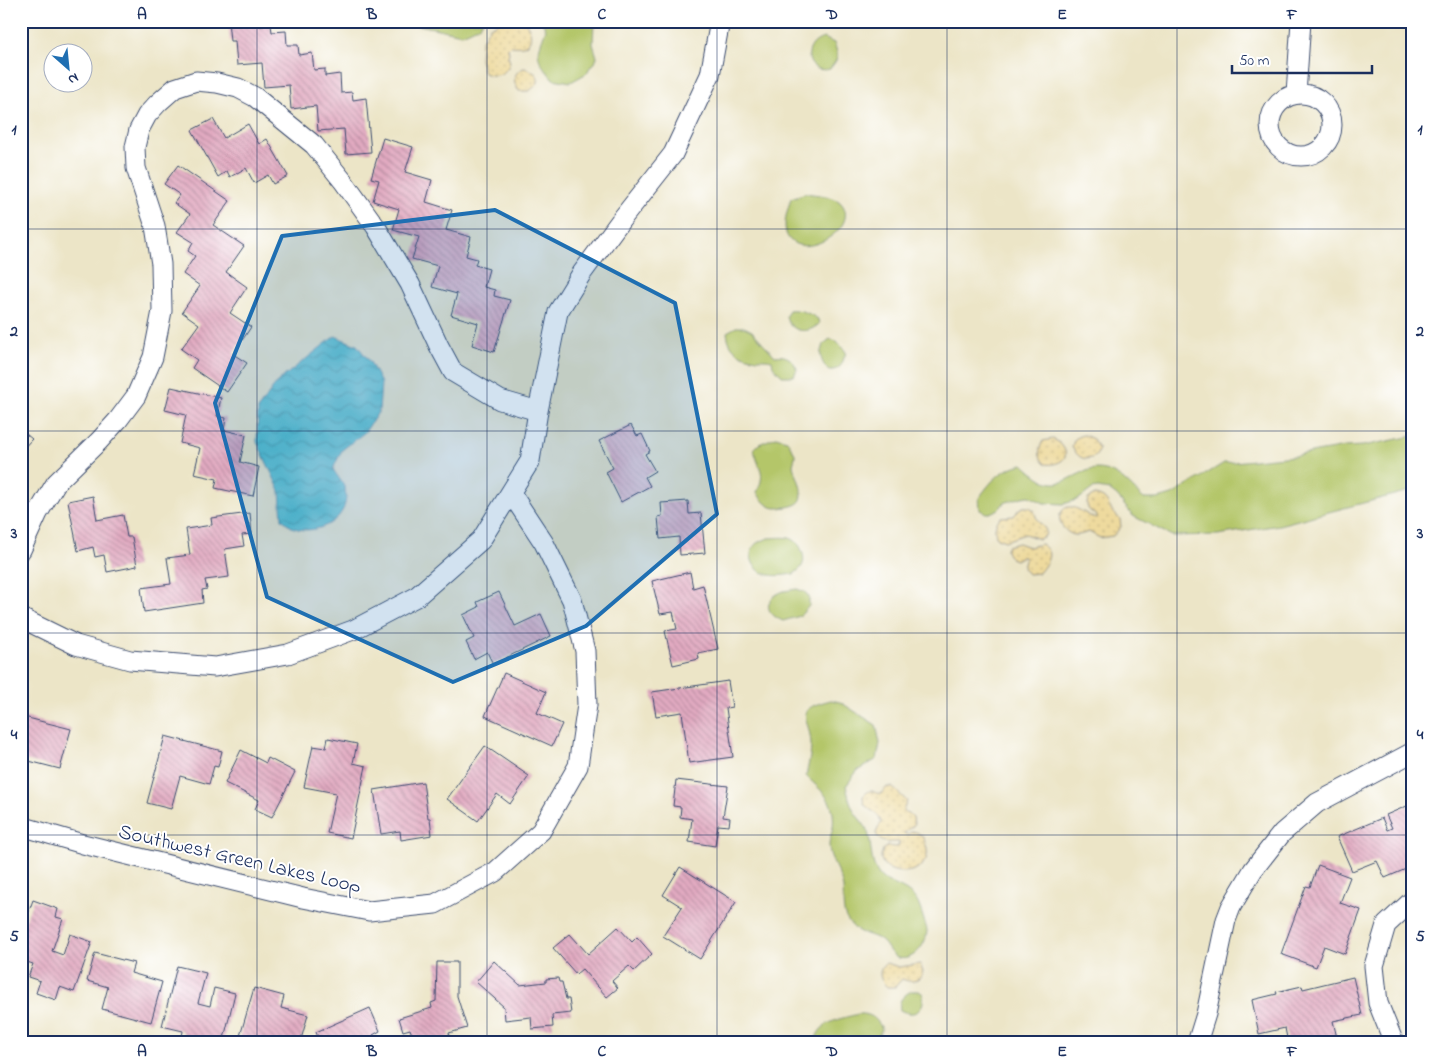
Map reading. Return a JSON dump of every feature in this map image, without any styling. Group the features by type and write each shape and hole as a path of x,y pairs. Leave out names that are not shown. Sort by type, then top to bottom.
{"street":[{"path":"21,618 76,645 130,660 215,667 288,654 353,630 416,597 481,540 530,461 558,312 582,273 673,154 710,75 720,21"},
{"path":"1296,94 1301,21"},
{"path":"21,550 38,513 56,483 118,420 136,396 153,357 162,311 162,264 155,226 136,168 135,147 139,130 158,102 175,88 196,81 238,88 255,97 314,145 376,227 410,284 453,372 500,400 538,412"},
{"name":"Southwest Green Lakes Loop","path":"21,826 83,844 275,891 369,911 435,904 495,872 541,831 578,766 587,705 585,651 572,600 544,543 511,492"},
{"path":"1197,1043 1206,1014 1226,920 1231,907 1253,870 1282,833 1317,803 1413,752"},
{"path":"1390,1041 1378,1003 1374,966 1386,925 1413,900"}],"highlighted area":[{"path":"495,210 675,303 717,514 586,626 453,682 267,597 215,403 282,236"}],"green space":[{"path":"410,21 483,21 480,26 462,34 414,24"},
{"path":"541,21 594,21 593,44 597,57 587,73 571,82 553,79 542,65 539,56 540,45 546,29"},
{"path":"824,38 834,43 837,57 830,69 822,70 815,68 811,63 809,52 817,41"},
{"path":"806,193 837,200 845,212 844,222 837,231 815,244 803,246 793,242 786,233 785,224 791,198"},
{"path":"789,310 808,313 818,319 819,324 804,331 795,328 791,326 786,316"},
{"path":"736,327 744,327 752,331 775,356 783,356 791,360 797,369 794,376 782,376 773,366 772,360 747,357 734,350 729,342 727,332"},
{"path":"830,339 837,341 846,352 838,368 828,370 822,362 821,349"},
{"path":"1413,436 1413,490 1279,525 1218,535 1172,536 1133,516 1117,496 1109,490 1098,488 1092,489 1079,499 1064,504 1044,503 1029,496 1004,503 999,509 990,513 980,510 979,498 988,486 1003,472 1023,464 1042,479 1055,483 1093,469 1101,469 1121,477 1144,499 1158,499 1172,495 1224,463 1294,456 1345,447 1363,446"},
{"path":"776,437 787,440 795,454 793,466 800,484 802,496 801,500 793,506 771,507 757,492 762,474 754,449 759,444"},
{"path":"768,538 787,538 795,541 800,547 804,559 801,568 794,574 776,576 766,574 757,569 751,556 753,547"},
{"path":"797,589 805,592 809,597 809,606 800,616 783,621 776,618 769,610 770,601 777,594"},
{"path":"831,700 840,702 876,725 880,743 877,759 857,771 846,786 853,808 868,833 872,860 878,873 883,879 909,893 916,899 920,908 927,930 925,941 914,955 904,959 895,957 880,940 852,926 844,914 842,883 833,862 829,843 833,827 832,810 827,798 806,776 811,745 806,721 807,711 811,707"},
{"path":"911,991 919,991 923,994 921,1008 914,1013 900,1010 902,999"},
{"path":"858,1014 870,1015 880,1025 882,1029 874,1041 865,1043 815,1043 817,1036 825,1025"}],"sand":[{"path":"502,21 524,21 531,35 529,41 523,46 510,46 508,48 510,62 503,73 492,75 484,73 480,60 481,42 490,27"},
{"path":"524,68 536,74 538,82 529,91 519,91 515,84 515,78 518,72"},
{"path":"1084,435 1093,439 1099,449 1096,456 1088,459 1082,458 1072,447 1076,438"},
{"path":"1053,439 1062,446 1065,452 1064,459 1057,463 1045,464 1040,456 1040,447 1043,441"},
{"path":"1095,495 1105,500 1120,519 1121,527 1113,536 1100,538 1089,532 1073,535 1066,531 1060,520 1064,509 1073,507 1096,518 1097,516 1087,505 1088,499"},
{"path":"1023,507 1033,509 1045,530 1045,536 1039,539 1025,534 1005,541 997,538 995,529 999,519 1001,517 1014,516"},
{"path":"1018,543 1029,547 1041,544 1046,547 1049,555 1039,573 1028,574 1023,568 1024,557 1016,560 1008,555 1007,546"},
{"path":"887,787 892,787 907,801 903,811 913,817 914,825 904,833 908,834 913,831 920,834 926,845 927,856 923,864 908,872 898,872 884,864 881,857 883,849 888,846 896,847 899,845 899,842 885,842 878,837 876,833 881,822 877,814 867,808 863,801 863,796 869,791 881,794"},
{"path":"886,963 899,967 920,964 923,972 914,981 902,979 895,987 887,987 880,975 881,969"}],"water":[{"path":"335,336 357,345 370,362 381,383 379,411 365,432 342,450 333,469 345,489 346,499 344,508 339,516 323,527 304,530 290,526 282,519 280,491 257,442 258,409 278,381"}],"building":[{"path":"228,21 260,21 260,26 271,25 272,32 286,31 287,45 298,45 299,55 312,53 314,70 325,69 325,76 340,74 341,93 352,92 353,100 366,98 371,152 346,154 344,129 318,131 316,106 291,109 289,85 264,87 262,63 237,65 235,41 230,41"},
{"path":"213,119 224,138 248,124 259,144 267,139 288,176 273,184 268,175 254,183 246,168 230,177 227,171 218,177 192,130"},
{"path":"383,138 413,147 405,172 432,180 426,202 452,210 446,230 471,237 466,256 477,259 475,265 489,269 484,287 495,290 494,296 510,300 494,352 472,345 478,323 451,315 457,294 432,287 438,266 412,259 419,237 393,230 399,209 373,201 379,180 371,178"},
{"path":"178,165 230,201 213,225 244,246 226,272 247,287 230,313 251,327 233,354 247,363 227,392 192,368 197,360 181,349 199,324 182,312 200,286 183,274 195,256 188,251 193,242 177,232 190,214 174,203 180,195 164,184"},
{"path":"171,387 221,398 217,416 226,418 224,430 246,435 240,462 259,467 253,496 215,488 217,479 194,474 200,448 180,443 186,415 165,410"},
{"path":"631,425 637,436 642,434 650,451 645,454 655,471 645,477 650,486 621,502 606,472 613,468 599,441"},
{"path":"21,430 32,439 21,451"},
{"path":"93,496 97,520 123,515 127,537 132,537 137,566 107,572 104,555 95,557 93,547 78,551 68,501"},
{"path":"688,501 689,514 701,513 705,553 680,555 679,537 660,539 658,517 662,516 661,503"},
{"path":"250,513 252,534 242,535 244,546 225,549 229,577 205,580 207,589 202,590 203,603 144,612 141,588 171,584 167,558 190,555 186,529 212,525 211,518"},
{"path":"690,572 693,588 703,585 718,649 698,653 699,659 673,665 665,631 677,629 673,612 660,614 652,581"},
{"path":"499,592 515,626 541,614 551,636 493,664 487,652 474,659 466,642 474,638 463,615 479,607 477,602"},
{"path":"504,673 546,692 537,713 562,724 552,746 485,716"},
{"path":"728,681 732,707 726,708 733,757 689,763 682,712 656,716 652,692"},
{"path":"24,717 71,729 60,769 21,759 21,726"},
{"path":"165,736 222,751 218,767 214,766 209,784 180,776 171,809 147,803"},
{"path":"328,738 357,744 353,763 366,766 351,838 327,833 336,793 304,787 313,746 326,748"},
{"path":"485,746 529,776 510,804 497,794 478,821 447,799"},
{"path":"241,750 266,763 268,758 295,772 272,817 255,809 259,800 225,783"},
{"path":"676,780 728,786 723,817 730,818 729,826 718,825 715,846 689,842 692,819 680,817 681,807 673,806"},
{"path":"423,782 432,835 401,840 400,831 381,834 374,790"},
{"path":"1407,806 1409,808 1413,807 1413,866 1385,878 1377,861 1352,871 1337,837 1382,818 1387,830 1392,828 1386,815"},
{"path":"1318,865 1350,877 1340,903 1361,910 1345,954 1324,946 1316,967 1281,954 1306,886 1310,887"},
{"path":"680,867 736,902 700,959 663,936 682,907 663,895"},
{"path":"33,900 58,909 56,917 63,919 52,951 63,955 70,934 92,942 74,992 60,987 56,1000 36,993 40,981 28,977 33,964 21,960 21,933"},
{"path":"618,927 632,942 637,937 652,954 634,971 629,966 612,981 618,988 607,997 582,969 576,974 553,948 570,934 588,954"},
{"path":"95,953 134,963 131,973 162,982 151,1022 102,1009 108,987 87,981"},
{"path":"494,961 520,985 546,982 546,979 558,978 559,982 562,982 566,999 569,999 571,1013 552,1015 553,1027 532,1029 531,1017 505,1020 504,1007 476,982"},
{"path":"437,962 457,962 457,996 467,1028 449,1033 450,1037 428,1043 427,1037 414,1040 410,1029 403,1031 399,1018 432,1008 431,1003 436,1001"},
{"path":"177,966 206,973 198,1003 210,1006 214,988 235,993 223,1043 206,1043 182,1037 183,1031 162,1026"},
{"path":"1353,977 1362,1015 1333,1021 1337,1038 1316,1043 1288,1043 1285,1028 1259,1034 1252,1000 1302,986 1303,989"},
{"path":"254,988 284,996 281,1008 308,1015 300,1043 238,1043"},
{"path":"370,1008 380,1031 373,1035 377,1043 320,1043 316,1032"}]}
